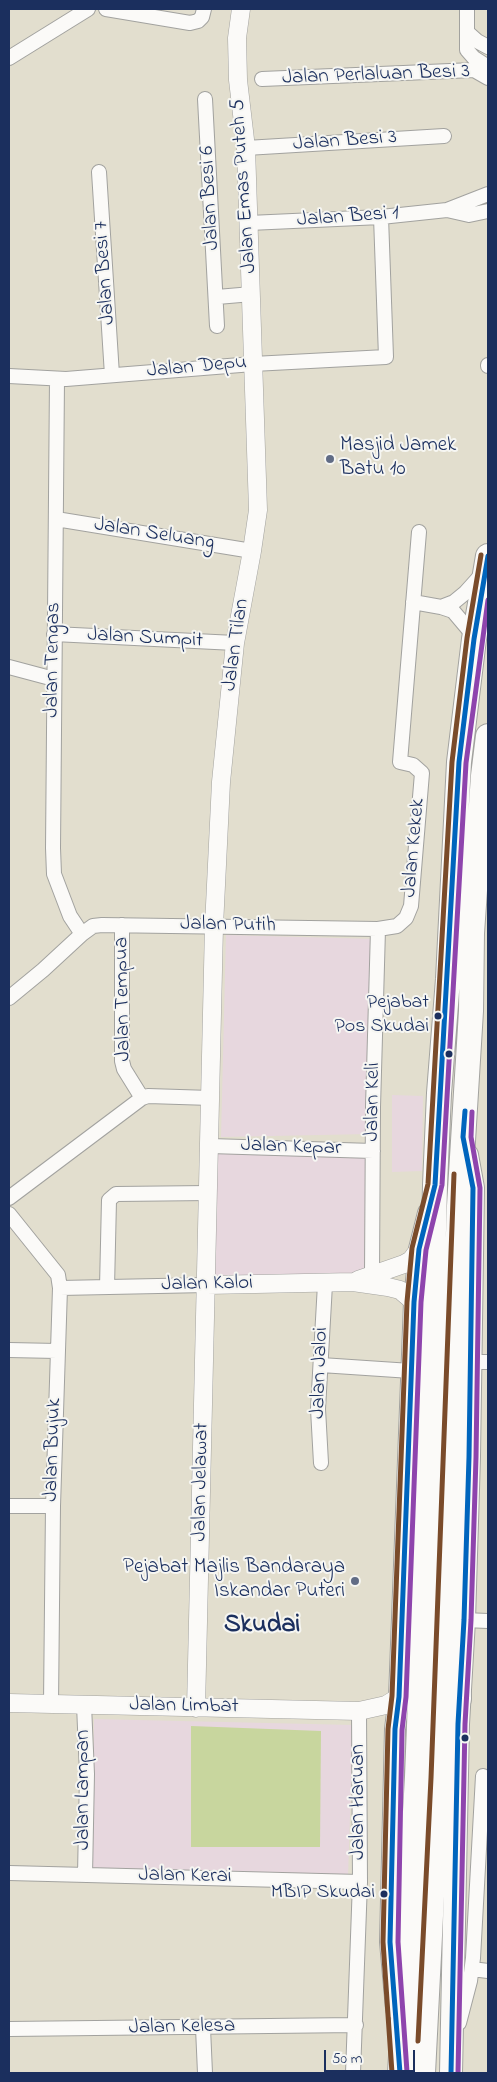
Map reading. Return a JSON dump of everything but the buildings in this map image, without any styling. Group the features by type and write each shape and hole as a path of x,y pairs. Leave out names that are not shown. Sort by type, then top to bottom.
{"highway":[{"path":"408,2072 428,1476 435,1184 459,762 474,639 486,564"},
{"path":"408,2072 438,1788 463,1137 471,1011 472,933 483,776 488,736"},
{"path":"450,1490 459,1699"}],"main road":[{"path":"451,2062 459,1699 479,1362 473,1188 463,1137"},
{"path":"408,2072 390,1942 395,1730 399,1697 414,1302 419,1250 435,1184"}],"street":[{"path":"9,58 88,9"},
{"path":"106,9 190,23 198,21 202,17 204,9"},
{"name":"Jalan Emas Puteh 5","path":"241,9 237,38 238,80 246,148 253,364"},
{"path":"467,9 467,50 474,58 488,67"},
{"path":"467,32 477,41 488,47"},
{"name":"Jalan Perlaluan Besi 3","path":"262,79 474,70 488,78"},
{"name":"Jalan Besi 6","path":"205,98 217,297 217,326"},
{"name":"Jalan Besi 3","path":"246,148 444,136"},
{"name":"Jalan Besi 7","path":"99,172 112,375"},
{"name":"Jalan Besi 1","path":"249,223 381,217 447,210 488,194"},
{"name":"Jalan Besi 1","path":"447,210 469,215 488,211"},
{"name":"Jalan Depu","path":"9,376 57,379 253,364 386,357 381,217"},
{"path":"217,297 252,294"},
{"name":"Jalan Tilan","path":"210,1098 214,926 221,782 235,643 258,510 253,364"},
{"name":"Jalan Tengas","path":"57,379 54,874 70,916 82,934"},
{"name":"Jalan Seluang","path":"56,518 252,552"},
{"path":"419,532 413,602 452,611 469,630 474,639"},
{"path":"441,607 454,602 465,593 486,564"},
{"name":"Jalan Kekek","path":"378,929 397,926 406,918 411,906 422,773 413,765 400,762 413,602"},
{"name":"Jalan Sumpit","path":"54,634 235,643"},
{"path":"9,667 54,679"},
{"path":"472,933 488,856"},
{"name":"Jalan Putih","path":"82,934 93,926 122,925 378,929"},
{"name":"Jalan Tempua","path":"122,925 122,1060 124,1069 142,1098"},
{"name":"Jalan Keli","path":"372,1276 378,929"},
{"path":"9,998 82,934"},
{"path":"9,1198 142,1098 148,1096 210,1098"},
{"name":"Jalan Jelawat","path":"196,1708 210,1098"},
{"name":"Jalan Kepar","path":"210,1146 373,1151"},
{"path":"108,1287 110,1200 116,1194 209,1193"},
{"name":"Jalan Bujuk","path":"9,1214 58,1275 60,1288 52,1506 51,1704"},
{"name":"Jalan Kaloi","path":"353,1282 404,1264 411,1260 419,1250"},
{"name":"Jalan Kaloi","path":"60,1288 353,1282 400,1290 414,1302"},
{"name":"Jalan Jaloi","path":"320,1463 318,1409 325,1284"},
{"path":"9,1350 57,1351"},
{"path":"321,1365 411,1370"},
{"path":"9,1506 52,1506"},
{"path":"464,1620 488,1621"},
{"name":"Jalan Limbat","path":"9,1703 359,1711 386,1705 399,1697"},
{"name":"Jalan Lampan","path":"84,1705 87,1774 85,1875"},
{"name":"Jalan Limbat","path":"359,1711 384,1720 395,1730"},
{"name":"Jalan Haruan","path":"353,2073 360,1882 359,1711"},
{"path":"451,2062 472,1969 486,1776 458,1775"},
{"name":"Jalan Kerai","path":"9,1873 360,1882"},
{"path":"472,1969 488,1971"},
{"name":"Jalan Kelesa","path":"9,2029 356,2025"},
{"path":"203,2028 205,2073"}],"shaded area":[{"path":"226,935 376,939 370,1134 221,1137"},
{"path":"392,1095 423,1096 422,1171 392,1172"},
{"path":"217,1151 369,1155 367,1270 351,1275 214,1278"},
{"path":"94,1719 353,1725 348,1877 91,1868"}],"green space":[{"path":"191,1726 321,1731 320,1847 191,1847"}],"transit line":[{"path":"392,2073 383,1942 388,1729 392,1696 407,1302 412,1248 428,1184 452,762 467,638 481,555"},
{"path":"400,2073 390,1942 395,1729 399,1697 414,1302 419,1249 435,1185 459,762 474,639 488,556"},
{"path":"407,2072 398,1942 402,1730 406,1697 421,1302 426,1250 442,1185 466,763 488,600"},
{"path":"451,2073 458,1724 464,1620 469,1457 473,1188 463,1137 465,1111"},
{"path":"458,2073 465,1724 471,1620 476,1457 480,1188 471,1137 472,1112"},
{"path":"418,2041 431,1778 454,1174"}],"place":[{"name":"Masjid Jamek Batu 10","path":"330,459"},
{"name":"Pejabat Pos Skudai","path":"438,1016"},
{"name":"Pejabat Majlis Bandaraya Iskandar Puteri","path":"355,1581"},
{"name":"MBIP Skudai","path":"384,1894"}],"district":[{"name":"Skudai","path":"262,1627"}]}
